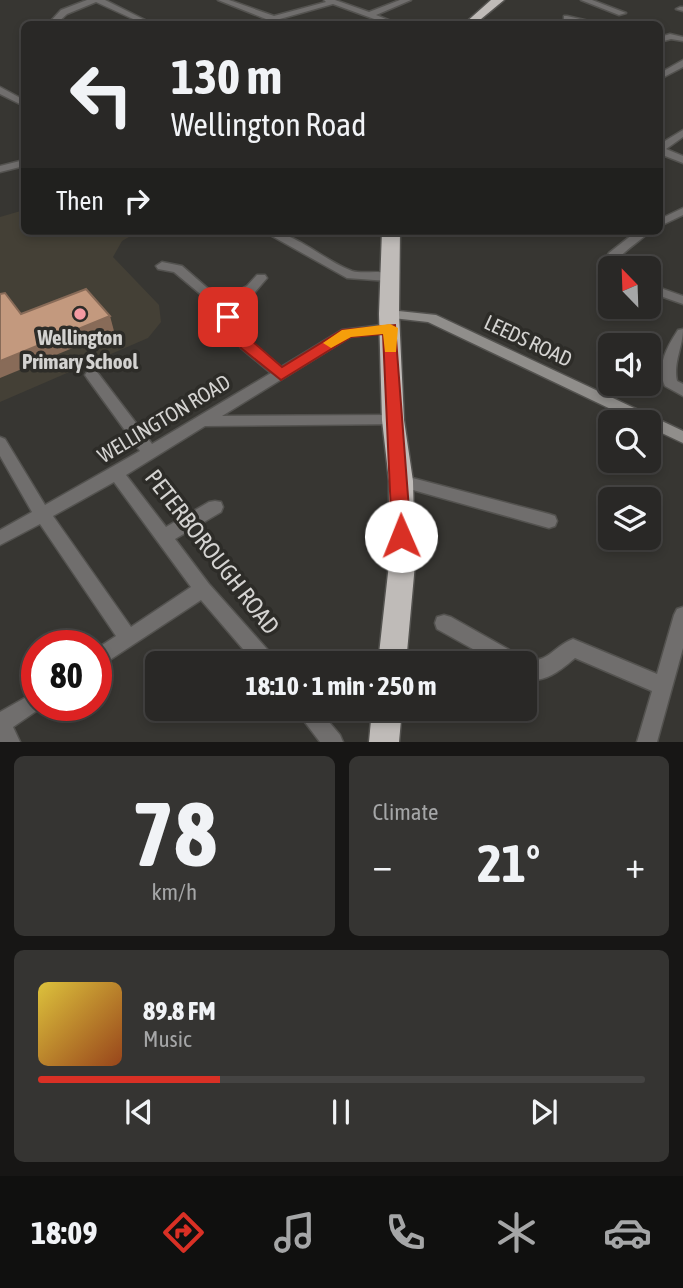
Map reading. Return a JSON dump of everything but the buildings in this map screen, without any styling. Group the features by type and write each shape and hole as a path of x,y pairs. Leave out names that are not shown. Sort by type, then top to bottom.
{"highway":[{"path":"473,21 498,0"},
{"path":"391,235 389,321 393,420 401,481 402,564 393,651"},
{"path":"384,742 386,721"}],"street":[{"path":"55,21 64,12 94,0"},
{"path":"100,0 143,21"},
{"path":"222,0 274,19"},
{"path":"368,15 407,0"},
{"path":"585,0 622,13"},
{"path":"266,21 330,1 385,21"},
{"path":"566,19 576,21"},
{"path":"663,39 681,29"},
{"path":"670,36 683,39"},
{"path":"663,74 683,63"},
{"path":"663,64 674,68"},
{"path":"0,90 21,101"},
{"path":"663,147 683,133"},
{"path":"663,150 683,160"},
{"path":"0,169 21,164"},
{"path":"663,221 683,211"},
{"path":"276,235 351,275 388,277"},
{"path":"613,256 639,235"},
{"path":"162,266 178,269 220,305 246,345 281,374"},
{"path":"220,305 251,289 261,278"},
{"path":"662,293 683,300"},
{"name":"LEEDS ROAD","path":"389,321 431,318 683,437"},
{"name":"WELLINGTON ROAD","path":"0,538 116,473 348,333 389,321"},
{"path":"683,333 673,346 669,377 670,383 683,391"},
{"path":"92,375 149,452"},
{"path":"202,421 393,420"},
{"path":"0,443 42,514 128,638"},
{"name":"PETERBOROUGH ROAD","path":"116,473 203,589 257,651"},
{"path":"401,481 549,521"},
{"path":"164,537 215,507"},
{"path":"112,649 203,589"},
{"path":"647,742 683,615"},
{"path":"444,623 494,651"},
{"path":"537,670 550,667 573,648 663,686"},
{"path":"10,742 0,724 21,710"},
{"path":"315,721 333,742"}],"shaded area":[{"name":"Wellington Primary School","path":"21,211 21,235 132,235 122,241 113,257 159,305 161,322 148,338 0,402 0,217"}],"slow traffic":[{"path":"331,343 348,333 390,328 391,348"}],"place":[{"name":"Wellington Primary School","path":"80,314"}],"route":[{"path":"228,317 246,345 281,374 348,333 390,328 393,420 401,481 401,536"}]}
